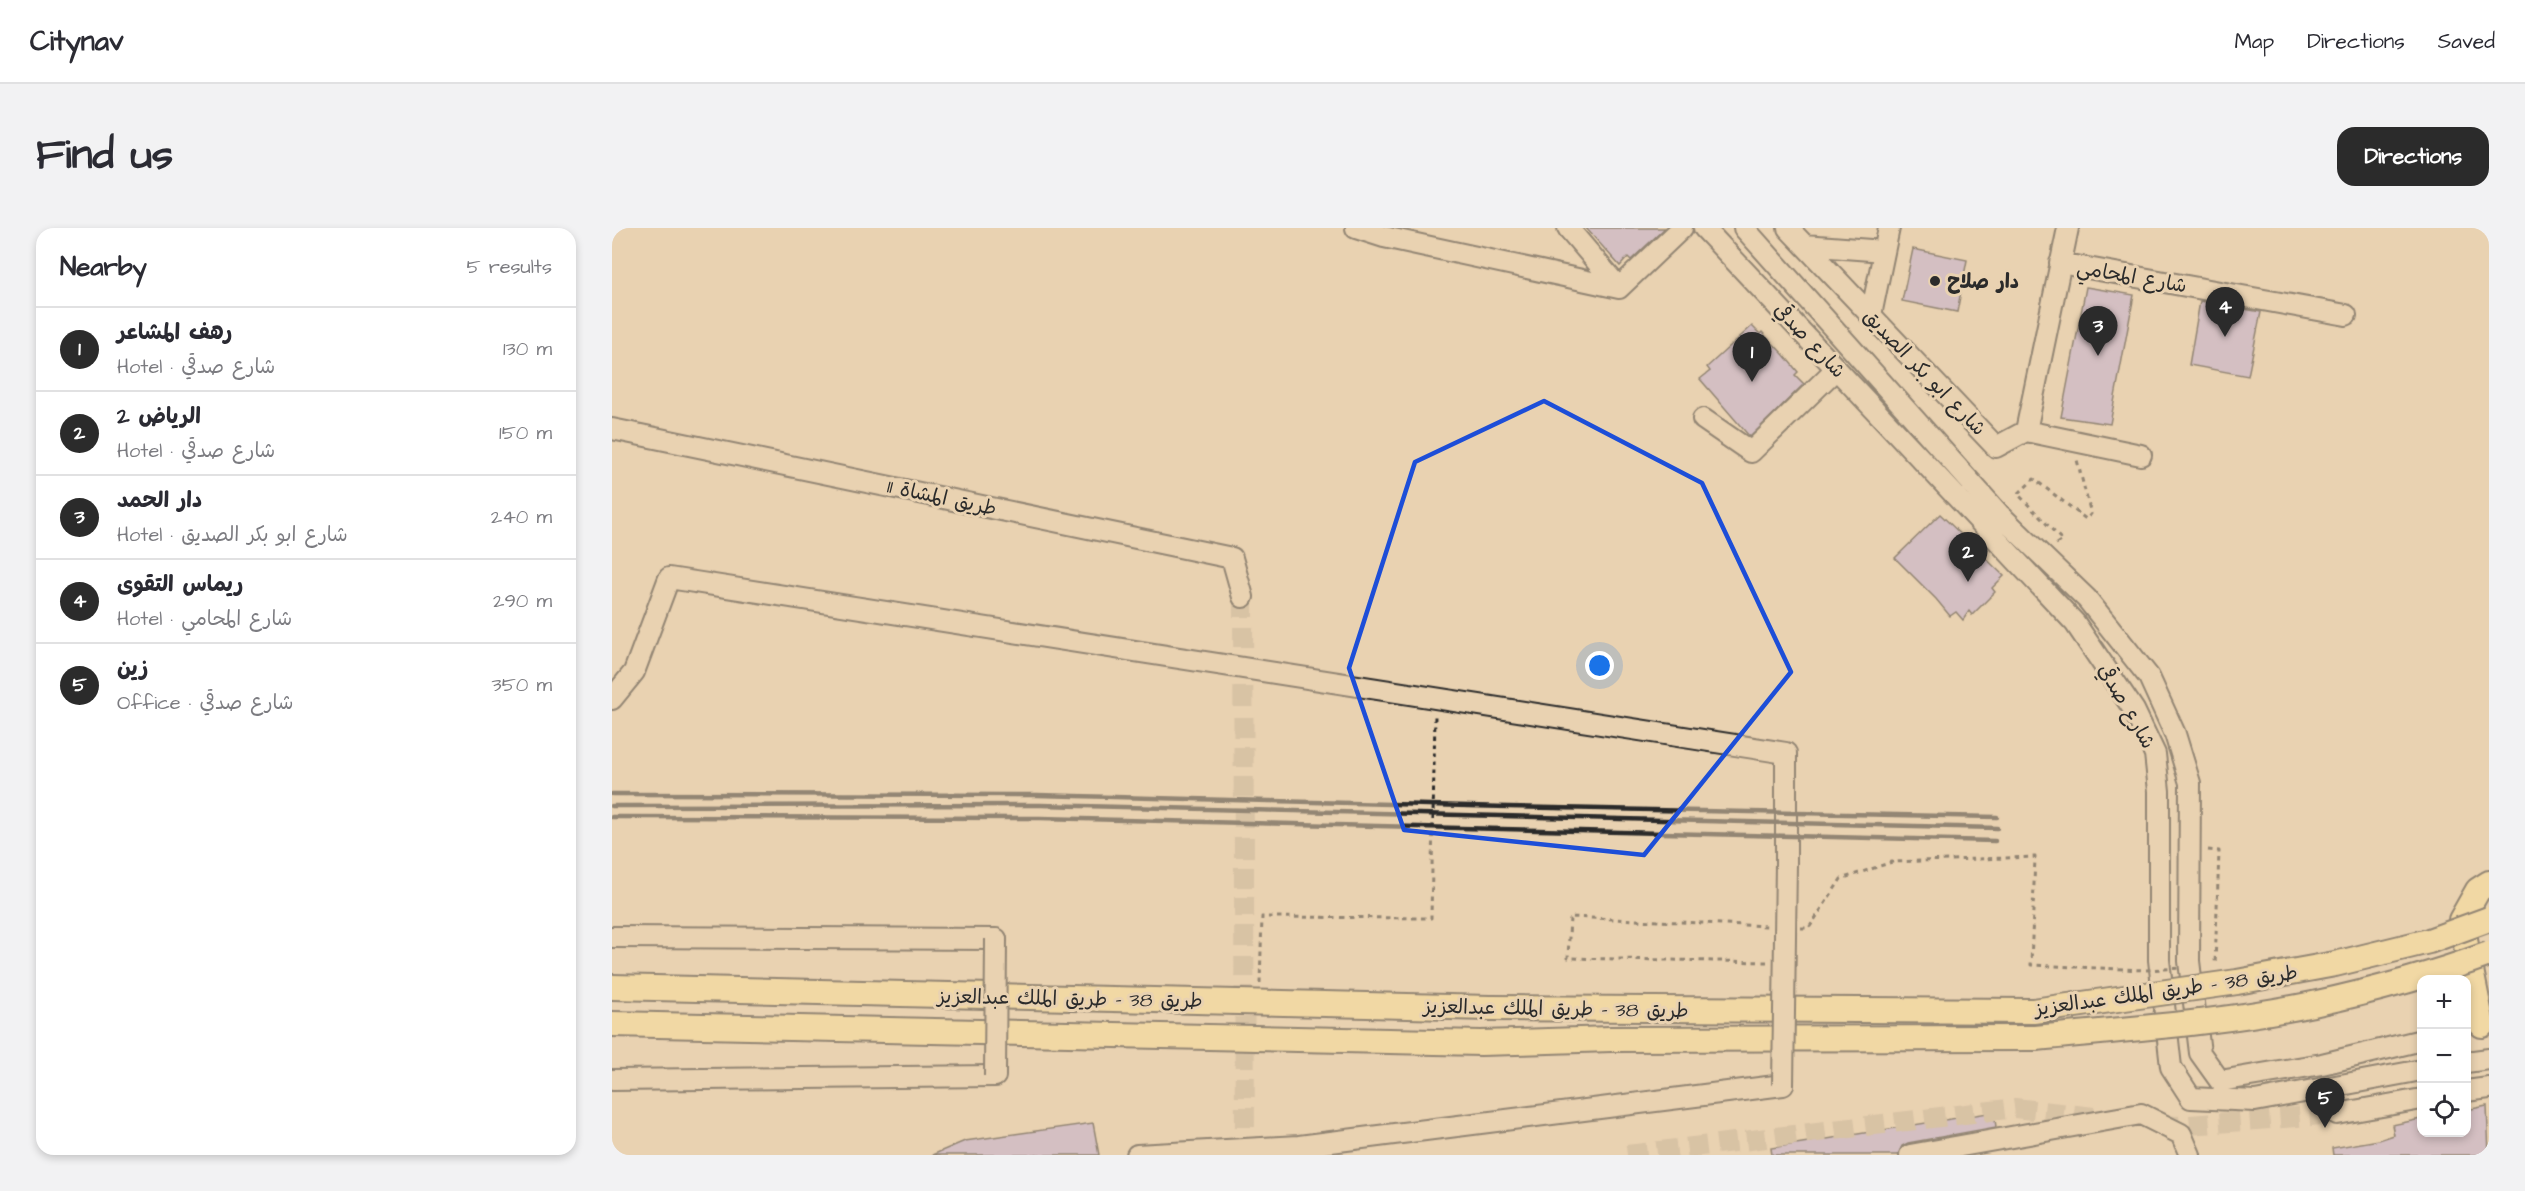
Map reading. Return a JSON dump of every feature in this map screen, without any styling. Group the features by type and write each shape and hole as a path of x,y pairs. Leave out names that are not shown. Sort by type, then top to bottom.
{"main road":[{"path":"2479,1026 2461,920 2478,891 2489,883"},
{"name":"طريق 38 - طريق الملك عبدالعزيز","path":"612,987 1491,1008 2033,1011 2237,982 2335,963 2429,941 2489,919"},
{"name":"طريق 38 - طريق الملك عبدالعزيز","path":"612,1024 1481,1043 1611,1039 2036,1038 2197,1022 2312,1004 2436,973 2489,954"}],"street":[{"path":"1359,228 1389,232 1619,288"},
{"path":"1568,228 1619,288"},
{"path":"1619,288 1682,228"},
{"name":"شارع صدقي","path":"1704,228 2075,623 2134,710 2155,754 2159,791 2159,960 2171,1067 2191,1098 2417,1041"},
{"name":"شارع صدقي","path":"1744,228 1999,514 2087,599 2149,677 2175,734 2190,783 2189,961 2200,1053 2217,1090 2255,1101 2417,1071"},
{"name":"شارع ابو بكر الصديق","path":"1788,228 1996,447 2026,431"},
{"path":"1871,315 1889,228"},
{"path":"2068,228 2026,431 2141,455"},
{"path":"1804,245 1884,251"},
{"name":"شارع المحامي","path":"2060,263 2346,315"},
{"path":"1703,418 1751,452 1836,369"},
{"name":"طريق المشاة 11","path":"612,429 1232,558 1243,597"},
{"path":"2027,571 2043,555"},
{"path":"612,699 634,672 669,578 1786,753 1783,1085 1299,1146 1137,1155"},
{"path":"612,937 996,939 995,1076 612,1080"},
{"path":"2471,1061 2489,1059"},
{"path":"2471,1091 2489,1088"},
{"path":"2337,1114 2417,1100"},
{"path":"1910,1155 2141,1114 2181,1134 2190,1155"}],"path":[{"path":"2043,555 2062,540 2018,494 2034,478 2086,519 2091,514 2073,441"},
{"path":"1259,1003 1262,917 1431,918 1435,698"},
{"path":"2215,967 2219,851"},
{"path":"1797,928 1809,928 1841,879 1892,862 2035,857 2031,965 2146,970"},
{"path":"1773,927 1570,917 1568,958 1784,962"}],"highlighted area":[{"path":"1544,401 1702,483 1791,672 1644,855 1404,830 1349,668 1415,462"}],"building":[{"path":"1586,228 1665,228 1631,260 1628,257 1620,266"},
{"name":"دار صلاح","path":"1913,249 1967,260 1957,312 1902,301"},
{"path":"2086,287 2134,295 2110,424 2061,417"},
{"path":"2200,301 2261,312 2248,376 2189,365"},
{"path":"1752,326 1760,334 1762,332 1784,355 1798,372 1795,375 1804,384 1750,437 1700,379 1710,371 1707,367"},
{"path":"1940,514 2004,576 1992,588 1995,592 1972,615 1969,611 1963,620 1956,612 1950,616 1895,558"},
{"path":"2487,1106 2489,1155 2333,1155 2332,1148 2379,1140 2394,1135 2392,1125 2417,1120 2417,1137 2471,1137 2471,1109"},
{"path":"1994,1112 1996,1127 1908,1143 1902,1146 1898,1155 1772,1155 1771,1148"},
{"path":"1093,1123 1099,1155 932,1155 965,1141"}],"tunnel":[{"path":"1243,597 1245,1155"},
{"path":"1627,1155 2015,1108 2104,1118"},
{"path":"2160,1124 2175,1126 2337,1114"}],"railway":[{"path":"612,794 1037,795 1997,817"},
{"path":"612,806 1040,805 1997,828"},
{"path":"612,817 1040,818 1995,841"}],"place":[{"name":"دار صلاح","path":"1935,281"},
{"name":"ريماس التقوى","path":"2225,337"},
{"name":"دار الحمد","path":"2098,356"},
{"name":"رهف المشاعر","path":"1752,382"},
{"name":"الرياض 2","path":"1968,582"},
{"name":"زين","path":"2325,1128"}]}
